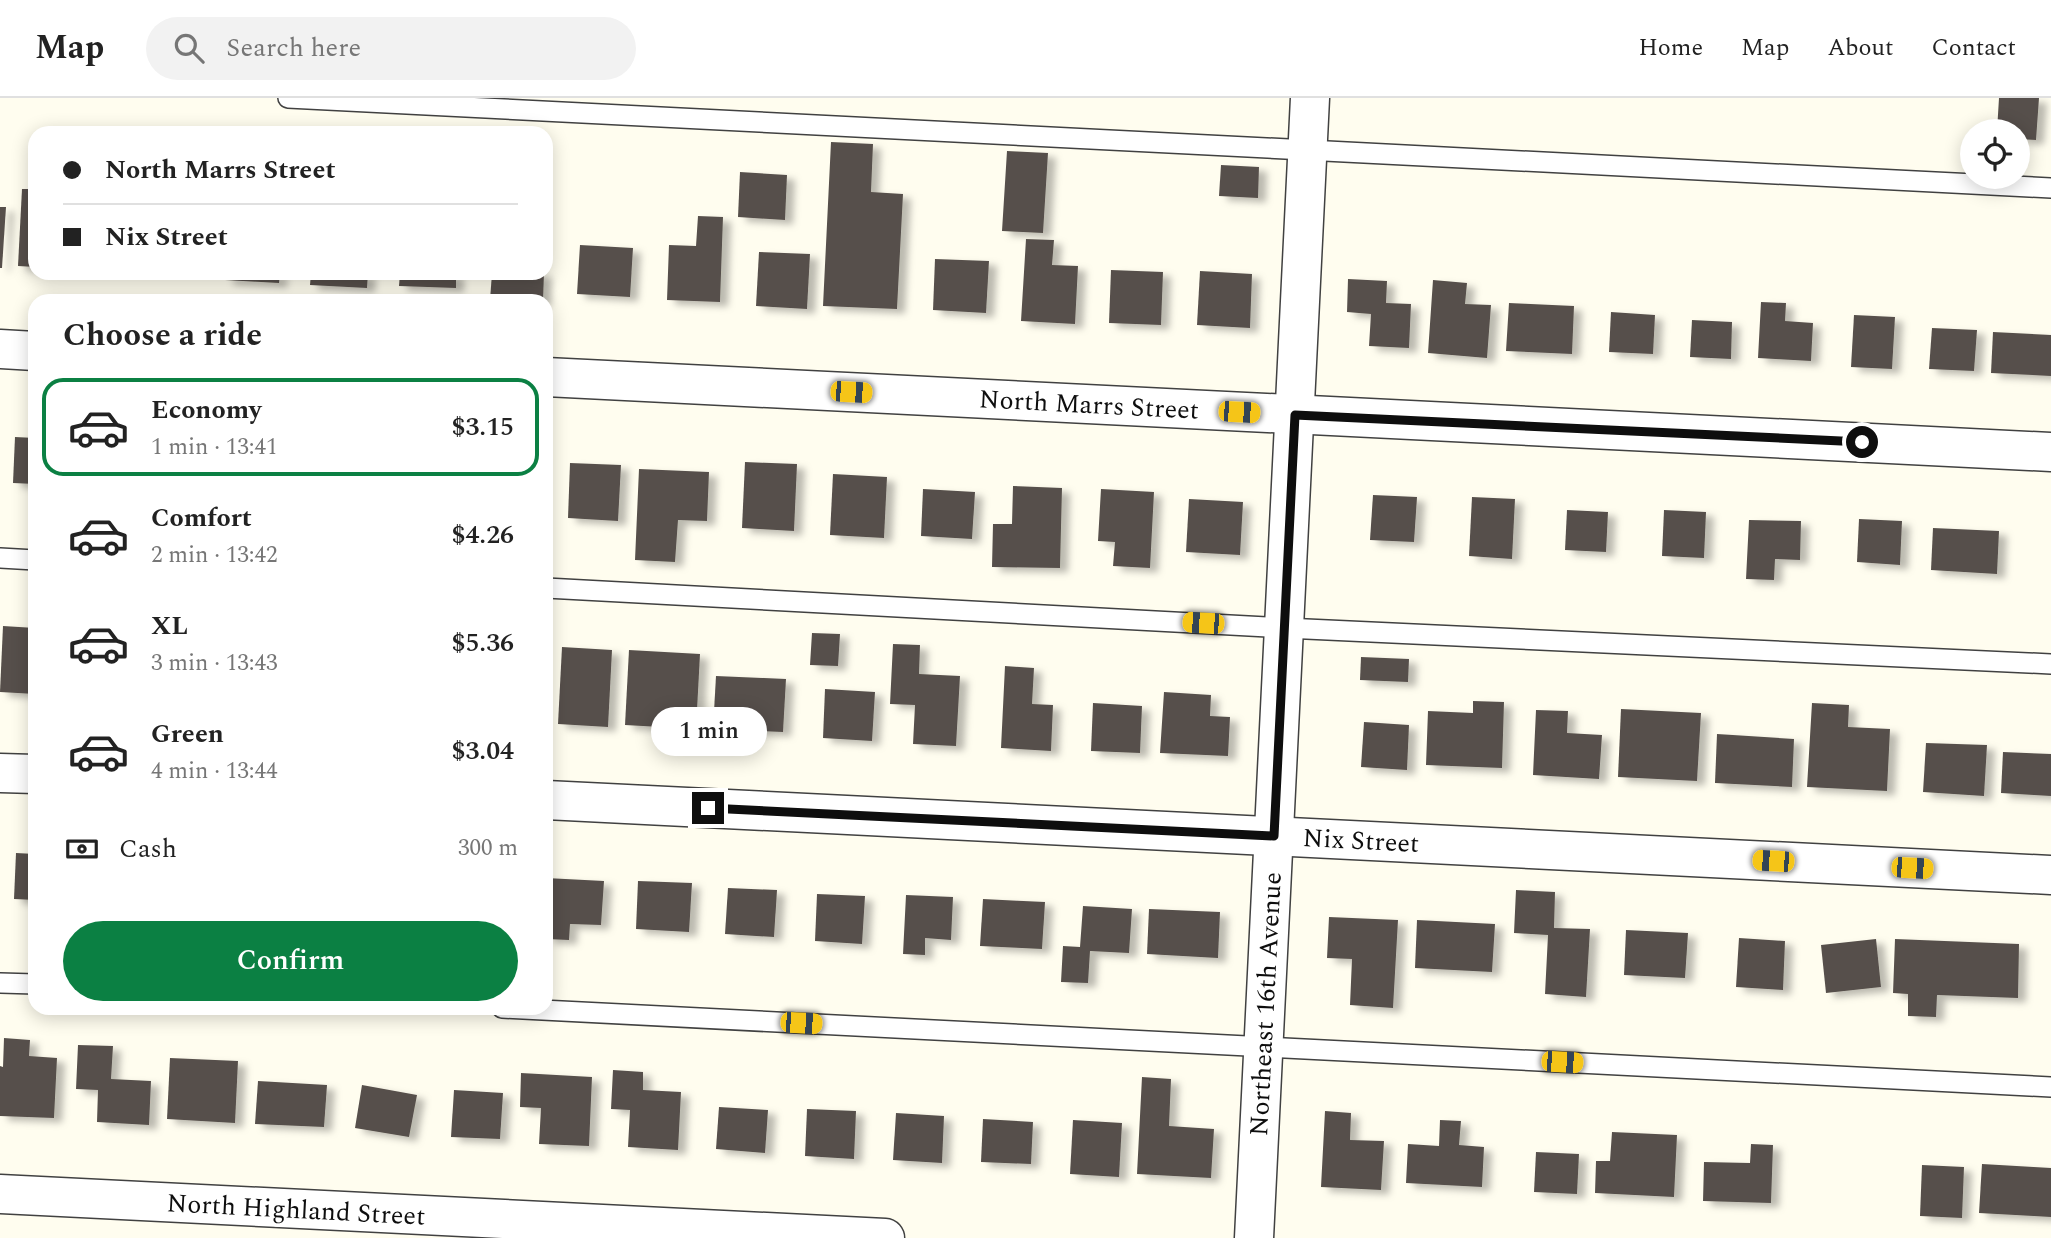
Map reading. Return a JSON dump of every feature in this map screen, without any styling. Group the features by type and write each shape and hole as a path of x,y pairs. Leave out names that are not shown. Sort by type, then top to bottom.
{"street":[{"name":"Northeast 16th Avenue","path":"1254,1238 1310,98"},
{"path":"0,349 28,351"},
{"name":"North Marrs Street","path":"553,377 2051,452"},
{"path":"0,773 28,774"},
{"name":"Nix Street","path":"553,800 2051,875"},
{"name":"North Highland Street","path":"0,1194 885,1238"}],"lane":[{"path":"288,98 2051,188"},
{"path":"0,558 28,560"},
{"path":"553,588 1285,628 2051,664"},
{"path":"0,983 28,984"},
{"path":"553,1011 2051,1087"}],"building":[{"path":"1999,98 2039,98 2036,140 2030,140 2030,119 1998,119"},
{"path":"831,142 873,144 871,192 903,194 897,309 823,306"},
{"path":"1007,151 1048,153 1043,233 1002,231"},
{"path":"1221,165 1259,167 1258,198 1219,196"},
{"path":"740,172 787,175 785,220 738,217"},
{"path":"22,189 28,189 28,267 18,266"},
{"path":"0,207 6,207 2,268 0,268"},
{"path":"698,216 723,217 720,302 667,300 669,245 696,246"},
{"path":"1026,239 1054,240 1052,265 1078,266 1075,324 1021,321"},
{"path":"580,245 633,248 630,297 577,294"},
{"path":"759,252 810,254 807,309 756,306"},
{"path":"935,259 989,261 986,313 933,310"},
{"path":"1111,270 1163,272 1161,325 1109,323"},
{"path":"1200,271 1252,274 1250,328 1197,325"},
{"path":"1348,279 1387,281 1386,303 1411,304 1409,348 1369,346 1371,314 1347,312"},
{"path":"225,280 279,280 279,283"},
{"path":"310,280 368,280 367,288 310,285"},
{"path":"399,280 456,280 456,288 399,286"},
{"path":"491,280 544,280 543,294 490,294"},
{"path":"1433,280 1467,283 1465,304 1491,305 1487,358 1428,353"},
{"path":"1761,302 1786,303 1785,321 1813,323 1811,361 1758,358"},
{"path":"1509,303 1574,306 1572,354 1506,351"},
{"path":"1611,312 1655,315 1653,354 1609,352"},
{"path":"1854,315 1895,317 1892,369 1851,367"},
{"path":"1692,320 1732,322 1731,359 1690,357"},
{"path":"1932,328 1977,330 1974,371 1929,369"},
{"path":"1993,332 2051,335 2051,376 1991,373"},
{"path":"15,437 28,438 28,484 13,483"},
{"path":"745,462 797,464 794,531 742,528"},
{"path":"570,463 621,465 618,521 568,518"},
{"path":"639,469 709,472 707,521 678,520 675,562 635,560"},
{"path":"833,474 887,477 884,538 830,535"},
{"path":"1013,486 1062,488 1060,568 992,567 993,524 1012,524"},
{"path":"923,489 975,492 972,539 921,536"},
{"path":"1101,489 1154,492 1150,568 1113,566 1115,542 1098,541"},
{"path":"1373,495 1417,497 1414,542 1370,540"},
{"path":"1472,497 1515,499 1512,559 1469,556"},
{"path":"1189,499 1243,502 1240,555 1186,552"},
{"path":"1567,510 1608,512 1606,552 1565,550"},
{"path":"1664,510 1706,512 1704,558 1662,556"},
{"path":"1859,519 1902,521 1900,565 1857,562"},
{"path":"1749,520 1801,521 1800,560 1775,559 1774,580 1746,579"},
{"path":"1933,528 1999,531 1997,574 1931,570"},
{"path":"3,626 28,628 28,694 0,692"},
{"path":"812,633 840,634 838,666 810,665"},
{"path":"893,644 920,645 919,674 960,676 956,746 913,744 915,705 890,704"},
{"path":"562,647 612,650 608,727 558,724"},
{"path":"629,650 700,654 696,729 625,725"},
{"path":"1361,657 1409,659 1408,682 1360,680"},
{"path":"1005,666 1034,668 1032,704 1053,705 1051,751 1001,748"},
{"path":"716,676 786,679 783,732 713,729"},
{"path":"825,689 875,692 872,741 823,738"},
{"path":"1164,692 1211,695 1210,716 1230,717 1228,756 1160,753"},
{"path":"1473,701 1504,702 1502,768 1426,765 1428,711 1473,713"},
{"path":"1093,703 1142,706 1140,753 1091,751"},
{"path":"1812,703 1849,705 1848,727 1890,729 1887,791 1807,787"},
{"path":"1621,709 1701,713 1697,781 1618,777"},
{"path":"1536,710 1568,711 1567,733 1602,735 1599,779 1533,775"},
{"path":"1364,722 1409,725 1407,770 1361,767"},
{"path":"1717,734 1794,739 1792,787 1715,783"},
{"path":"1926,743 1987,745 1984,796 1923,792"},
{"path":"2003,752 2051,754 2051,796 2001,793"},
{"path":"16,853 28,854 28,900 14,899"},
{"path":"553,878 604,881 601,925 570,924 569,940 553,939"},
{"path":"638,881 692,883 689,932 636,929"},
{"path":"728,888 777,890 774,937 725,934"},
{"path":"1516,890 1555,892 1554,928 1590,929 1586,997 1545,994 1548,935 1514,933"},
{"path":"817,894 865,896 862,944 815,941"},
{"path":"906,895 953,897 951,940 925,938 925,955 903,954"},
{"path":"983,899 1045,902 1042,949 980,946"},
{"path":"1083,906 1132,909 1129,953 1090,951 1088,983 1061,982 1063,946 1080,947"},
{"path":"1149,909 1220,912 1218,958 1147,954"},
{"path":"1329,917 1398,920 1393,1008 1350,1005 1352,959 1327,958"},
{"path":"1417,920 1495,924 1492,972 1415,968"},
{"path":"1626,930 1688,933 1685,978 1624,975"},
{"path":"1739,938 1785,941 1783,990 1736,987"},
{"path":"1876,939 1881,987 1826,993 1821,945"},
{"path":"1895,939 2019,944 2018,998 1937,995 1936,1017 1908,1016 1908,994 1893,993"},
{"path":"4,1038 30,1040 29,1056 57,1058 54,1118 0,1116 0,1066 3,1067"},
{"path":"78,1045 113,1046 111,1079 151,1081 149,1125 97,1122 98,1090 76,1089"},
{"path":"170,1058 238,1061 235,1123 167,1119"},
{"path":"613,1070 643,1072 643,1090 681,1092 678,1150 628,1147 630,1110 611,1109"},
{"path":"521,1073 592,1077 589,1146 539,1144 541,1108 520,1107"},
{"path":"1142,1077 1171,1079 1169,1126 1214,1129 1211,1178 1137,1174"},
{"path":"258,1081 327,1085 324,1127 255,1124"},
{"path":"362,1085 417,1095 409,1137 355,1128"},
{"path":"454,1090 503,1093 500,1139 451,1137"},
{"path":"719,1107 768,1110 765,1153 716,1149"},
{"path":"807,1109 856,1111 854,1159 805,1156"},
{"path":"1325,1111 1351,1113 1350,1140 1384,1141 1381,1190 1321,1187"},
{"path":"896,1113 944,1116 942,1163 893,1160"},
{"path":"983,1119 1033,1122 1031,1164 981,1162"},
{"path":"1073,1120 1122,1123 1119,1177 1070,1174"},
{"path":"1440,1120 1461,1121 1459,1145 1484,1147 1482,1187 1406,1183 1408,1144 1439,1146"},
{"path":"1612,1132 1677,1135 1674,1197 1595,1193 1596,1161 1610,1161"},
{"path":"1751,1144 1773,1145 1771,1203 1703,1201 1704,1162 1750,1163"},
{"path":"1536,1152 1579,1154 1577,1194 1534,1192"},
{"path":"1982,1164 2051,1168 2051,1217 1979,1213"},
{"path":"1922,1165 1964,1167 1962,1218 1920,1216"}],"route":[{"path":"708,808 1274,836 1295,415 1862,442"}]}
